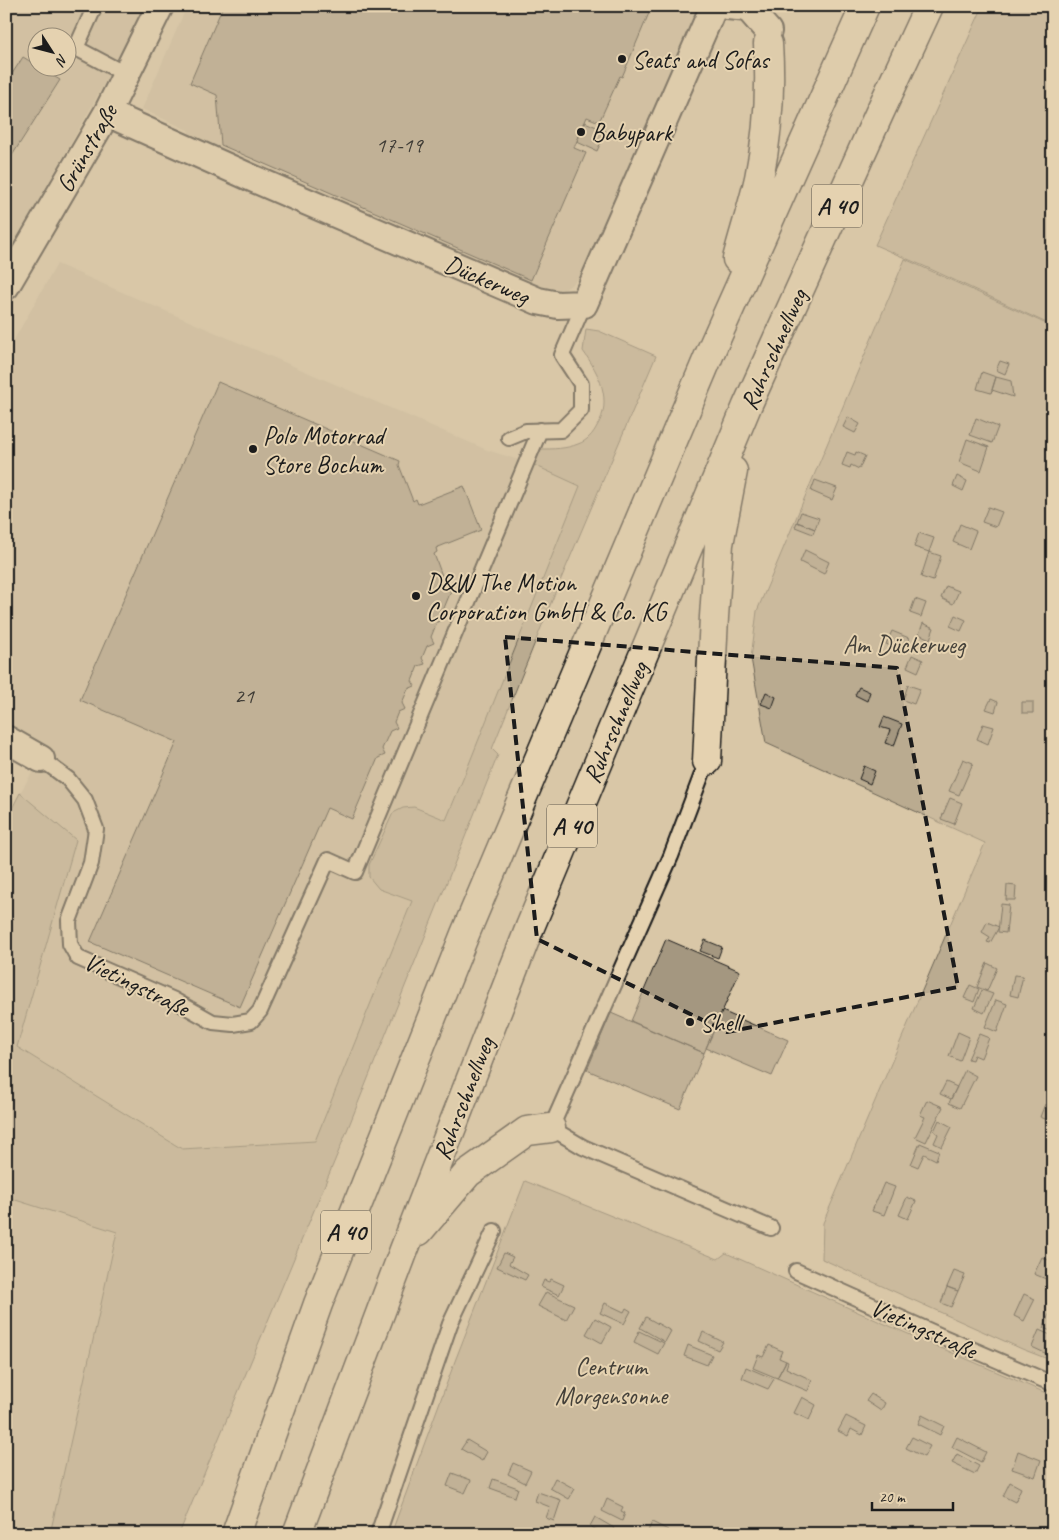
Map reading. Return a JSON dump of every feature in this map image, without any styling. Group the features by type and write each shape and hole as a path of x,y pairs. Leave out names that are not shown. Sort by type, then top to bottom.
{"highway":[{"name":"A 40","path":"236,1534 318,1304 465,934 713,346 864,6"},
{"name":"Ruhrschnellweg","path":"297,1534 404,1250 530,927 748,406 929,6"},
{"path":"713,346 759,178 766,134 770,74 766,27"},
{"path":"707,761 719,544 728,493 748,406"},
{"path":"404,1250 468,1173 527,1131 551,1128"}],"street":[{"name":"Grünstraße","path":"6,286 108,113 160,6"},
{"path":"584,304 719,9 748,8 766,27"},
{"name":"Dückerweg","path":"108,113 245,175 538,301 558,305 584,304"},
{"name":"Vietingstraße","path":"6,739 42,759"}],"lane":[{"path":"94,6 76,48 127,74"},
{"path":"509,438 526,431 561,430 581,410 581,384 562,355 584,304"},
{"name":"Vietingstraße","path":"42,759 68,780 85,800 96,829 91,863 69,922 70,944 78,958 174,1000 213,1022 233,1024 250,1021 260,1011 328,860 356,872 540,430"},
{"path":"707,761 671,856 551,1128 583,1147 771,1228"},
{"path":"378,1534 450,1324 494,1231"},
{"name":"Vietingstraße","path":"796,1271 1053,1384"}],"highlighted area":[{"path":"505,637 897,668 958,987 727,1032 537,939"}],"shaded area":[{"path":"6,6 142,6 131,34 6,258"},
{"path":"187,6 699,6 584,271 576,281 564,290 547,292 192,141 188,130 142,109"},
{"path":"57,264 487,450 532,464 581,485 446,820 414,807 403,808 393,813 369,865 379,889 412,901 315,1141 182,1149 17,1047 76,840 20,793 45,751 6,728 6,354"},
{"path":"6,1197 117,1232 50,1534 6,1534"}],"green space":[{"path":"983,6 1053,6 1053,326 875,245"},
{"name":"Am Dückerweg","path":"905,259 1053,327 1053,1361 1022,1349 822,1259 823,1223 985,843 766,743 751,658 757,611"},
{"path":"586,329 599,331 656,356 555,593 492,749 498,755 340,1148 179,1534 50,1534 117,1232 6,1197 6,820 20,793 76,840 17,1047 182,1149 315,1141 412,901 379,889 369,877 369,865 393,813 403,808 414,807 446,820 580,486 532,464 540,449 564,448 584,441 594,432 602,417 604,397 602,387 594,368 583,351"},
{"name":"Centrum Morgensonne","path":"525,1181 718,1259 726,1253 1053,1396 1053,1534 391,1534 455,1361"}],"building":[{"path":"223,6 652,6 622,77 620,76 599,122 587,117 574,148 586,153 531,280 221,145 217,95 190,83"},
{"path":"23,57 28,60 28,78 57,78 60,80 6,165 6,83"},
{"path":"585,122 606,131 597,151 577,142"},
{"path":"1000,361 1009,364 1005,374 996,370"},
{"path":"982,372 996,377 991,393 977,389"},
{"path":"996,377 1011,381 1013,397 992,390"},
{"path":"218,382 400,461 399,465 413,501 416,499 418,504 464,486 481,530 436,548 437,552 434,554 447,589 451,591 442,613 444,619 437,622 431,637 434,643 427,646 422,658 425,664 418,666 412,681 415,686 408,689 402,703 405,709 398,712 394,722 397,728 390,731 382,749 385,755 378,758 352,819 327,808 240,1007 90,942 177,742 80,700"},
{"path":"848,417 860,424 855,433 843,427"},
{"path":"976,418 998,427 992,443 970,435"},
{"path":"967,439 989,447 981,471 959,462"},
{"path":"847,452 855,455 856,452 865,456 859,469 851,465 850,468 842,465"},
{"path":"957,476 967,481 963,491 953,486"},
{"path":"815,480 837,488 832,500 811,491"},
{"path":"988,507 1002,512 996,527 982,522"},
{"path":"801,512 819,518 815,529 797,522"},
{"path":"797,522 815,529 813,534 795,527"},
{"path":"960,524 976,531 969,549 953,542"},
{"path":"919,533 934,538 929,552 914,547"},
{"path":"805,550 829,562 824,574 800,562"},
{"path":"929,552 941,556 933,581 921,577"},
{"path":"946,586 959,591 953,604 941,598"},
{"path":"915,599 926,603 921,617 910,613"},
{"path":"955,615 966,620 961,631 950,626"},
{"path":"923,623 934,628 930,639 919,634"},
{"path":"892,631 909,638 903,651 886,644"},
{"path":"912,655 923,660 918,672 907,667"},
{"path":"908,685 920,689 914,704 903,700"},
{"path":"859,687 870,692 867,701 855,695"},
{"path":"766,692 776,697 772,708 761,704"},
{"path":"991,699 998,702 995,712 986,709"},
{"path":"1022,702 1033,702 1033,713 1022,713"},
{"path":"884,717 902,724 894,746 885,743 890,730 880,727"},
{"path":"983,724 994,727 988,744 977,739"},
{"path":"963,759 973,763 959,795 949,791"},
{"path":"864,766 875,771 870,784 859,779"},
{"path":"950,798 962,803 954,824 941,819"},
{"path":"1007,885 1016,886 1015,900 1006,900"},
{"path":"1001,904 1009,905 1006,933 998,932"},
{"path":"987,922 999,927 990,943 987,942 990,937 982,932"},
{"path":"666,939 740,971 704,1053 631,1021"},
{"path":"705,940 722,947 718,958 700,951"},
{"path":"987,963 997,968 987,991 977,987"},
{"path":"1014,975 1023,976 1018,997 1010,995"},
{"path":"970,985 979,989 974,1002 964,998"},
{"path":"982,990 993,994 984,1013 974,1008"},
{"path":"996,1000 1007,1004 997,1032 985,1027"},
{"path":"722,1011 788,1040 772,1076 706,1048"},
{"path":"611,1013 704,1053 680,1109 587,1070"},
{"path":"958,1032 969,1037 960,1061 949,1056"},
{"path":"979,1034 989,1038 981,1058 974,1055 972,1060 968,1059"},
{"path":"965,1070 976,1076 960,1108 949,1103"},
{"path":"946,1082 957,1087 951,1099 940,1094"},
{"path":"927,1100 943,1107 926,1142 915,1137 925,1117 920,1115"},
{"path":"1045,1104 1053,1108 1053,1122 1040,1117"},
{"path":"939,1120 952,1127 942,1147 934,1143 938,1134 934,1131"},
{"path":"920,1143 939,1151 936,1160 924,1154 918,1167 911,1164"},
{"path":"884,1183 895,1187 884,1215 872,1211"},
{"path":"907,1197 916,1201 908,1219 899,1215"},
{"path":"504,1253 513,1257 509,1264 528,1275 525,1280 497,1267"},
{"path":"1042,1257 1053,1262 1046,1279 1034,1274"},
{"path":"954,1271 965,1275 958,1291 947,1287"},
{"path":"551,1279 564,1285 559,1295 541,1287 544,1280 549,1282"},
{"path":"947,1287 958,1291 951,1307 941,1303"},
{"path":"546,1292 574,1305 566,1320 538,1306"},
{"path":"1024,1294 1035,1299 1024,1321 1014,1316"},
{"path":"605,1303 624,1312 626,1308 631,1311 624,1324 600,1313"},
{"path":"1051,1310 1053,1310 1053,1327 1051,1331 1043,1328"},
{"path":"646,1317 671,1331 665,1342 640,1328"},
{"path":"595,1318 611,1327 602,1343 586,1334"},
{"path":"1039,1330 1053,1336 1047,1354 1032,1347"},
{"path":"639,1331 664,1343 658,1354 634,1342"},
{"path":"703,1332 723,1342 718,1350 699,1341"},
{"path":"688,1345 712,1355 707,1365 684,1356"},
{"path":"769,1345 782,1351 779,1358 786,1361 777,1378 753,1368 758,1355 763,1357"},
{"path":"786,1361 788,1362 786,1368 812,1380 808,1391 777,1378"},
{"path":"746,1367 774,1379 768,1389 742,1378"},
{"path":"871,1394 885,1403 881,1411 866,1401"},
{"path":"802,1397 816,1405 809,1420 794,1413"},
{"path":"922,1415 944,1426 940,1435 918,1424"},
{"path":"846,1416 866,1426 862,1435 851,1429 848,1436 838,1431"},
{"path":"912,1437 930,1446 924,1457 906,1448"},
{"path":"957,1437 986,1452 981,1462 952,1447"},
{"path":"467,1440 487,1452 482,1461 461,1449"},
{"path":"1018,1451 1041,1460 1035,1477 1012,1469"},
{"path":"957,1454 979,1466 975,1474 952,1463"},
{"path":"513,1463 531,1471 525,1483 508,1474"},
{"path":"452,1473 471,1480 465,1493 447,1486"},
{"path":"555,1478 575,1489 569,1499 550,1488"},
{"path":"493,1479 518,1488 515,1497 490,1488"},
{"path":"1010,1482 1021,1488 1015,1502 1003,1496"},
{"path":"538,1492 561,1500 554,1521 546,1518 550,1507 535,1501"},
{"path":"607,1499 623,1507 621,1511 625,1513 622,1521 602,1511"},
{"path":"595,1517 614,1528 610,1534 603,1534 590,1526"},
{"path":"652,1522 668,1530 666,1534 654,1534 648,1531"}],"place":[{"name":"Seats and Sofas","path":"622,59"},
{"name":"Babypark","path":"581,132"},
{"name":"Polo Motorrad Store Bochum","path":"253,449"},
{"name":"D&W The Motion Corporation GmbH & Co. KG","path":"416,596"},
{"name":"Shell","path":"690,1022"}]}
